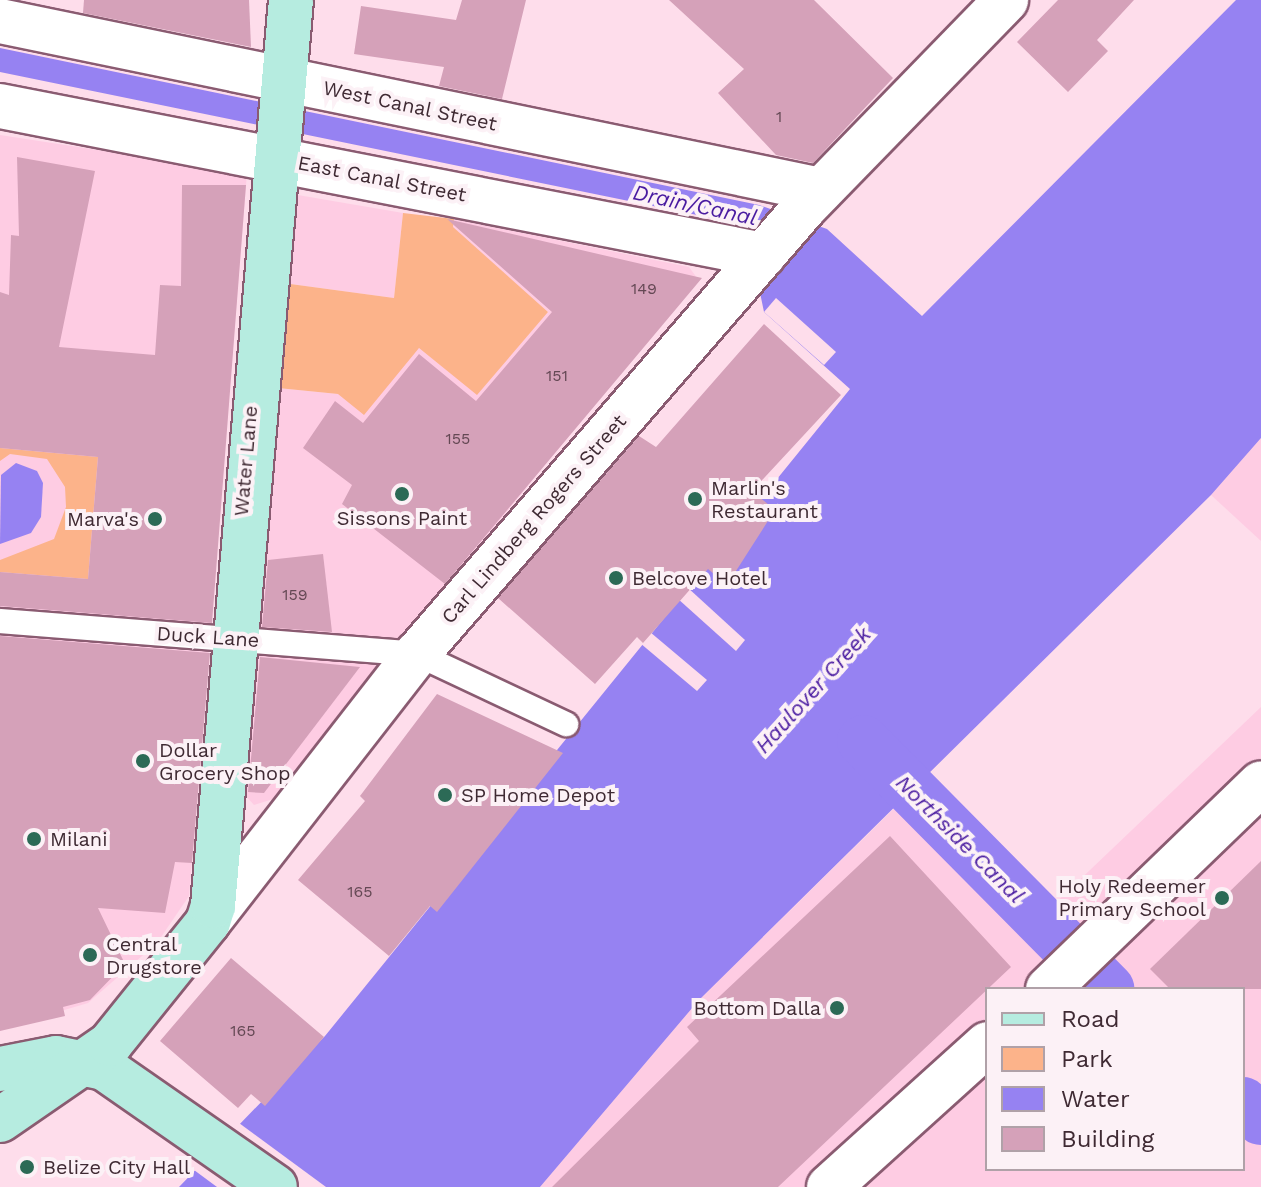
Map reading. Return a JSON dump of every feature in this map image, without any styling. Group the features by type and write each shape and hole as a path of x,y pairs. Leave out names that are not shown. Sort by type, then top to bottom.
{"main road":[{"name":"Water Lane","path":"208,922 219,873 231,638 291,0"},
{"name":"Carl Lindberg Rogers Street","path":"0,1120 91,1063 208,922"},
{"path":"0,1069 56,1058 91,1063 214,1142 275,1187"}],"street":[{"name":"Carl Lindberg Rogers Street","path":"208,922 417,654 813,199 1006,0"},
{"name":"West Canal Street","path":"0,21 279,117 813,199"},
{"name":"East Canal Street","path":"0,106 279,117 769,250"},
{"path":"1055,983 1261,783"},
{"path":"829,1187 985,1046"}],"lane":[{"name":"Duck Lane","path":"0,621 417,654"},
{"path":"417,654 566,724"}],"shaded area":[{"path":"0,135 247,173 189,896 157,943 88,1003 0,1029"},
{"path":"292,194 403,213 394,298 283,283"},
{"path":"454,219 689,267 697,278 273,799 254,805 245,795 278,388 338,394 419,348 477,394 548,312 452,227"},
{"path":"1261,438 1261,541 1211,495"},
{"path":"1261,707 1261,1187 540,1187 699,1000 921,782 1047,911"}],"green space":[{"path":"403,213 454,219 453,227 548,312 477,395 419,348 364,415 338,394 278,388 283,283 394,298"},
{"path":"0,448 98,457 88,579 0,572 0,560 54,539 66,507 65,487 47,459 10,454 0,461"}],"water":[{"path":"1236,0 1261,0 1261,438 1211,495 699,1000 540,1187 179,1187 325,1036 850,389 764,312 746,225 0,72 0,48 759,205 827,229 922,316"},
{"path":"16,463 37,471 43,483 41,517 31,533 0,544 1,475"}],"pier":[{"path":"776,298 836,352 824,365 764,312"},
{"path":"687,587 745,640 736,651 677,598"},
{"path":"650,632 707,680 697,691 640,643"},
{"path":"239,1123 326,1187 217,1187 194,1170"}],"building":[{"path":"84,0 249,0 251,47 83,13"},
{"path":"462,0 526,0 502,99 439,86 444,67 354,54 361,6 456,20"},
{"path":"669,0 814,0 893,78 813,163 776,155 718,93 744,69"},
{"path":"1058,0 1134,0 1097,40 1108,51 1068,92 1017,42"},
{"path":"17,157 95,171 59,347 155,355 160,285 181,286 182,185 246,185 212,623 0,606 0,572 88,579 98,457 0,448 0,292 9,295 11,235 19,236"},
{"path":"447,219 702,278 445,584 342,504 352,485 303,448 335,401 363,423 419,354 476,401 552,312"},
{"path":"764,324 841,395 752,491 775,510 727,585 708,569 643,643 637,637 595,684 498,598 639,436 656,447"},
{"path":"323,554 332,632 262,627 268,560"},
{"path":"0,636 210,653 192,863 175,862 165,913 98,908 125,964 90,1000 63,1007 65,1016 0,1031"},
{"path":"260,657 360,667 264,793 248,792"},
{"name":"SP Home Depot","path":"437,694 563,753 437,912 430,906 389,956 298,880 365,801 360,796"},
{"name":"Bottom Dalla","path":"890,836 1011,967 990,987 985,987 985,992 778,1187 552,1187 699,1041 687,1027"},
{"path":"1261,861 1261,989 1168,987 1150,969"},
{"path":"231,958 324,1037 265,1106 251,1094 238,1108 160,1041"}],"waterway":[{"name":"Northside Canal","path":"863,741 1106,987"},
{"name":"Northside Canal","path":"1245,1105 1261,1119"}],"place":[{"name":"Sissons Paint","path":"402,494"},
{"name":"Marlin's Restaurant","path":"695,499"},
{"name":"Marva's","path":"155,519"},
{"name":"Belcove Hotel","path":"616,578"},
{"name":"Dollar Grocery Shop","path":"143,761"},
{"name":"SP Home Depot","path":"445,795"},
{"name":"Milani","path":"34,839"},
{"name":"Holy Redeemer Primary School","path":"1222,898"},
{"name":"Central Drugstore","path":"90,955"},
{"name":"Bottom Dalla","path":"837,1008"},
{"name":"Belize City Hall","path":"27,1167"}],"water label":[{"name":"Drain/Canal","path":"695,205"},
{"name":"Haulover Creek","path":"813,690"}]}
